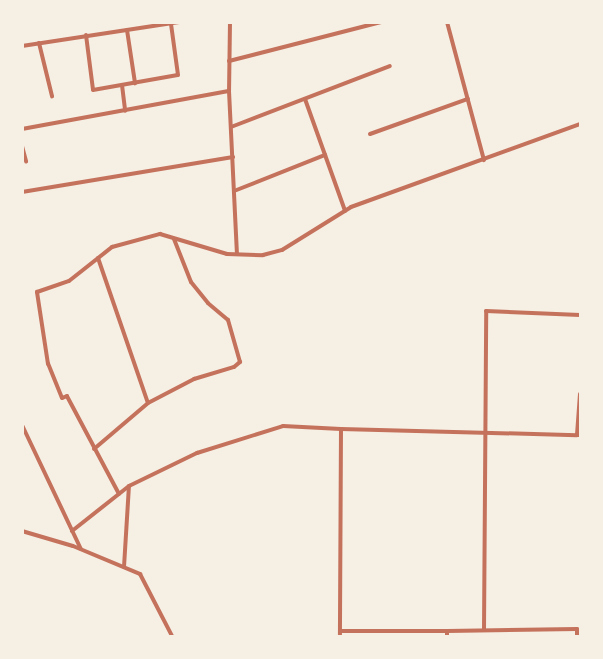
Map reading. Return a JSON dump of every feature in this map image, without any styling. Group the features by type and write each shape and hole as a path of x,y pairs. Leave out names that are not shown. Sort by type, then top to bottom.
{"street":[{"path":"22,46 179,22"},
{"path":"230,22 229,91 237,254"},
{"path":"230,61 381,22"},
{"path":"447,22 484,160"},
{"path":"86,35 93,90 178,75 171,24"},
{"path":"127,30 135,83"},
{"path":"39,43 52,96"},
{"path":"231,127 390,66"},
{"path":"122,85 125,111"},
{"path":"22,130 229,91"},
{"path":"305,98 345,211"},
{"path":"370,134 468,99"},
{"path":"119,494 67,396 62,398 48,364 38,292 69,281 112,248 160,234 237,254 263,255 282,250 345,211 580,124"},
{"path":"22,146 26,161"},
{"path":"234,190 325,156"},
{"path":"22,192 233,157"},
{"path":"94,449 148,403 194,379 234,367 240,362 228,320 208,303 191,282 174,239"},
{"path":"98,258 148,403"},
{"path":"484,630 486,310 580,315"},
{"path":"72,531 129,486 197,453 243,436 283,426 579,435 580,394"},
{"path":"22,424 81,549"},
{"path":"340,636 341,429"},
{"path":"124,568 129,486"},
{"path":"22,531 81,549 140,574 172,636"},
{"path":"340,631 577,629 577,636"},
{"path":"447,631 447,636"}]}
